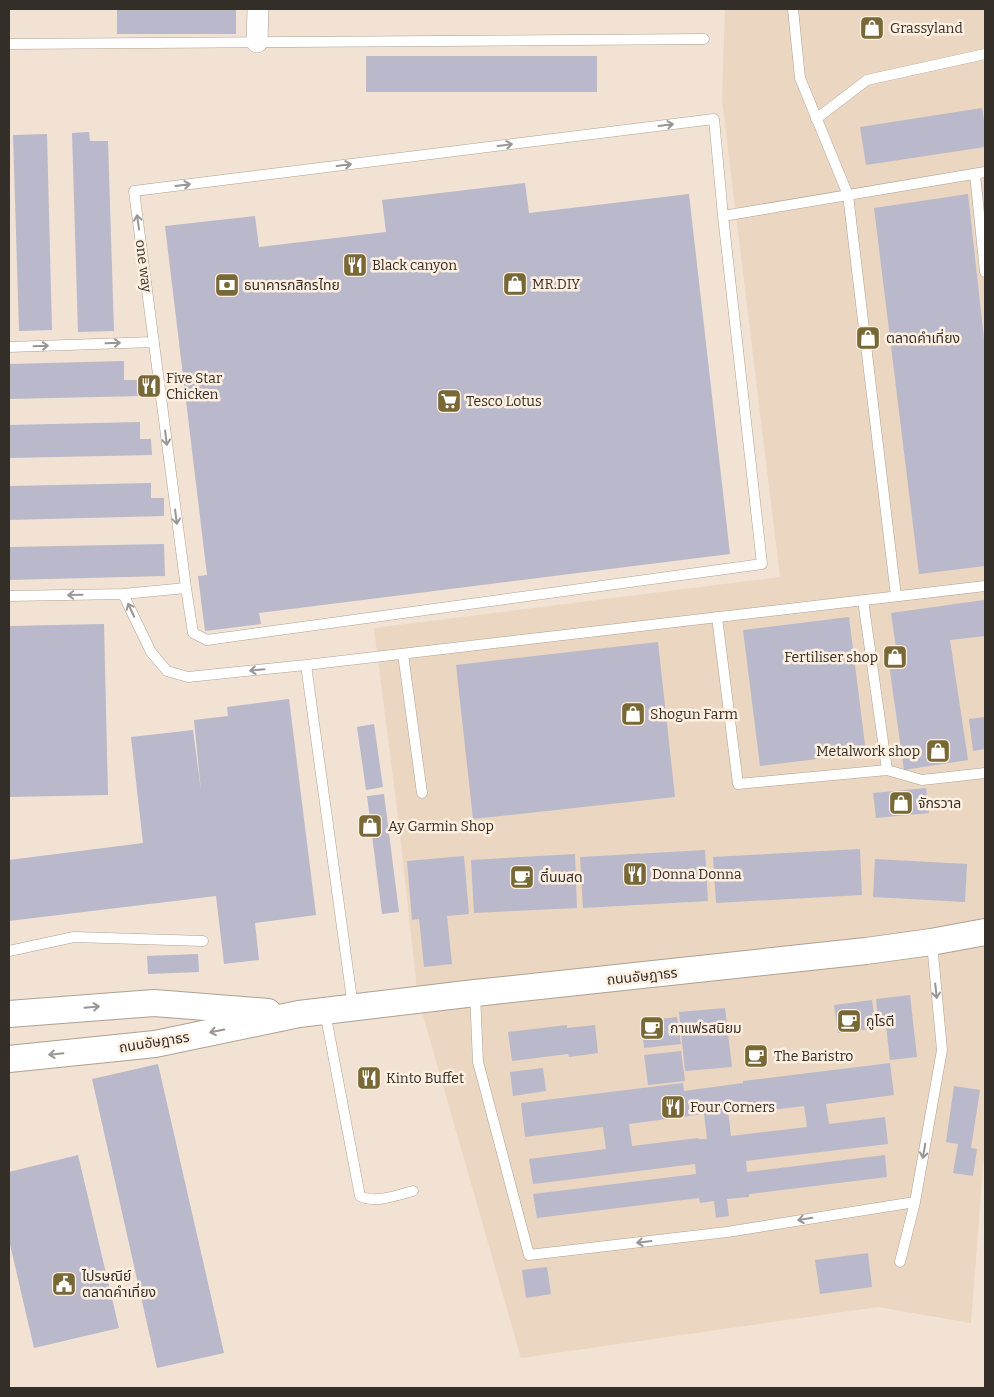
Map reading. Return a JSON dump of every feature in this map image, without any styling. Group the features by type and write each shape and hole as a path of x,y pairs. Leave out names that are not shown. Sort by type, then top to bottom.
{"street":[{"path":"257,42 258,9"},
{"name":"ถนนอัษฎาธร","path":"9,1059 155,1044 298,1014 788,960 932,942 985,932"},
{"name":"ถนนอัษฎาธร","path":"9,1014 154,1002 298,1014"}],"lane":[{"path":"793,9 800,78 848,195 896,596"},
{"path":"9,44 704,39"},
{"path":"816,119 867,80 985,54"},
{"name":"one way","path":"714,119 762,564 208,640 193,634 154,342 134,191 714,119"},
{"path":"723,216 985,172"},
{"path":"974,174 985,272"},
{"path":"9,347 154,342"},
{"path":"123,594 151,652 167,671 188,677 403,654 985,586"},
{"path":"9,596 123,594 186,588"},
{"path":"862,600 887,770"},
{"path":"717,617 738,784 887,770 922,780 985,772"},
{"path":"403,654 422,793"},
{"path":"306,665 353,1007"},
{"path":"9,951 74,938 203,941"},
{"path":"900,1262 915,1202 942,1050 932,942"},
{"path":"475,993 478,1062 529,1255 727,1232 915,1202"},
{"path":"325,1011 360,1196 374,1200 413,1191"}],"shaded area":[{"path":"725,9 985,9 985,1142 971,1323 878,1307 521,1358 418,998 399,825 374,628 780,577 722,100"}],"building":[{"path":"117,9 236,9 236,34 117,34"},
{"path":"366,56 597,56 597,92 366,92"},
{"path":"982,108 985,121 985,147 866,165 860,127"},
{"path":"89,132 90,141 108,141 114,331 78,332 72,133"},
{"path":"47,134 52,330 19,331 13,135"},
{"name":"Tesco Lotus","path":"525,183 529,213 689,194 730,554 259,613 261,624 205,631 198,576 207,575 165,226 255,216 259,247 386,232 382,200"},
{"path":"968,194 985,348 985,566 919,574 874,208"},
{"path":"124,361 124,380 141,380 142,396 9,399 9,364"},
{"path":"140,422 140,439 151,439 152,455 9,458 9,425"},
{"path":"151,483 151,498 164,498 164,516 9,520 9,486"},
{"path":"164,544 165,576 9,580 9,547"},
{"path":"984,600 985,636 950,640 968,760 904,770 887,650 896,648 891,613"},
{"path":"849,617 866,753 760,766 743,630"},
{"path":"104,624 108,795 9,797 9,626"},
{"path":"658,642 675,797 473,819 456,665"},
{"path":"289,699 316,915 255,923 259,960 224,964 216,896 9,921 9,860 143,843 131,737 193,730 201,791 194,720 228,716 227,707"},
{"path":"985,717 985,749 973,751 969,719"},
{"path":"374,724 383,787 366,790 357,727"},
{"name":"จักรวาล","path":"926,788 929,813 876,818 873,793"},
{"path":"384,794 399,912 382,914 367,796"},
{"path":"860,849 862,895 716,903 713,857"},
{"path":"705,850 708,901 583,908 580,857"},
{"path":"575,854 577,908 474,913 471,860"},
{"path":"464,856 469,914 447,916 452,964 424,967 419,919 412,920 407,861"},
{"path":"875,859 967,864 965,902 873,897"},
{"path":"198,954 199,972 148,974 147,956"},
{"path":"910,995 917,1057 890,1060 886,1026 879,1027 876,999"},
{"path":"872,1000 876,1028 838,1033 834,1005"},
{"path":"725,1008 732,1067 685,1071 679,1012"},
{"path":"677,1017 681,1044 644,1048 641,1021"},
{"path":"567,1025 567,1028 595,1025 598,1053 569,1057 568,1054 512,1061 508,1032"},
{"path":"681,1051 685,1081 648,1085 644,1055"},
{"path":"890,1063 894,1095 826,1104 829,1124 885,1117 888,1144 746,1161 747,1172 885,1155 887,1177 749,1194 749,1197 727,1199 729,1216 716,1218 714,1201 700,1203 699,1198 537,1218 533,1194 696,1174 695,1164 533,1184 529,1159 606,1149 603,1127 525,1137 521,1103 683,1083 684,1091 743,1083 743,1081","holes":["804,1106 807,1127 731,1136 728,1110 746,1108 747,1113","704,1114 707,1139 698,1138 632,1146 629,1124"]},
{"path":"158,1064 224,1353 157,1368 92,1079"},
{"path":"543,1068 546,1091 513,1096 510,1072"},
{"path":"954,1086 980,1090 971,1148 977,1149 973,1176 953,1173 958,1144 946,1142"},
{"name":"ไปรษณีย์ ตลาดคำเที่ยง","path":"78,1155 119,1328 34,1348 9,1240 9,1172"},
{"path":"868,1253 872,1287 820,1294 815,1260"},
{"path":"547,1267 551,1294 526,1298 522,1270"}],"place":[{"name":"Grassyland","path":"872,28"},
{"name":"Black canyon","path":"355,265"},
{"name":"MR.DIY","path":"515,284"},
{"name":"ธนาคารกสิกรไทย","path":"227,285"},
{"name":"ตลาดคำเที่ยง","path":"868,338"},
{"name":"Five Star Chicken","path":"149,386"},
{"name":"Tesco Lotus","path":"449,401"},
{"name":"Fertiliser shop","path":"895,657"},
{"name":"Shogun Farm","path":"633,714"},
{"name":"Metalwork shop","path":"938,751"},
{"name":"จักรวาล","path":"901,803"},
{"name":"Ay Garmin Shop","path":"370,826"},
{"name":"Donna Donna","path":"635,874"},
{"name":"ตี๋นมสด","path":"522,877"},
{"name":"กูโรตี","path":"849,1021"},
{"name":"กาแฟรสนิยม","path":"652,1028"},
{"name":"The Baristro","path":"756,1056"},
{"name":"Kinto Buffet","path":"369,1078"},
{"name":"Four Corners","path":"673,1107"},
{"name":"ไปรษณีย์ ตลาดคำเที่ยง","path":"64,1284"}]}
